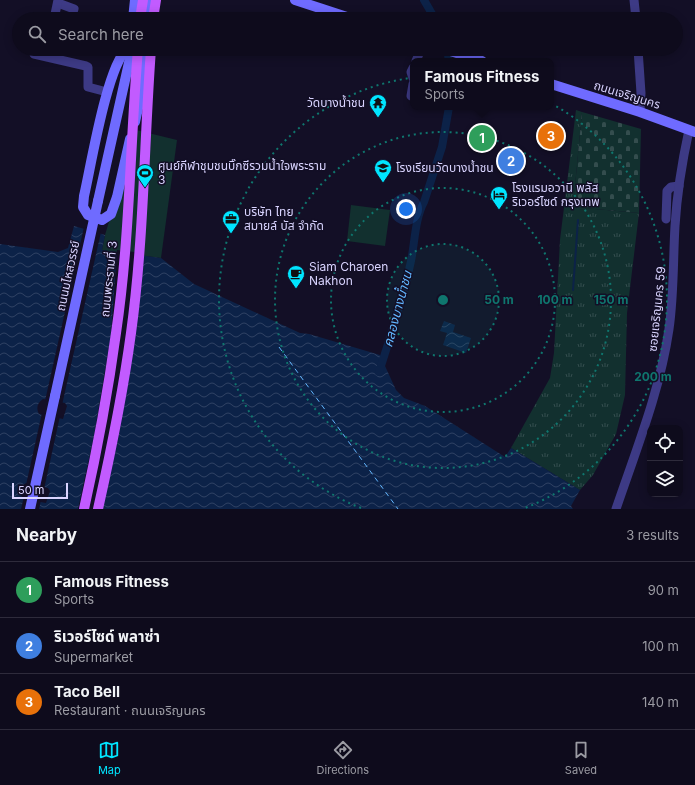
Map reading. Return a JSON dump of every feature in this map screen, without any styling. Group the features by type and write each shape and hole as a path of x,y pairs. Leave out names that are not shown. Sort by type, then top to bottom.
{"main road":[{"path":"143,0 145,12"},
{"path":"149,12 154,0"},
{"path":"295,0 332,12"},
{"path":"122,56 107,92 83,207 88,215 102,220 111,214 117,197 124,160 139,109 143,79 144,56"},
{"name":"ถนนมไหสวรรย์","path":"30,509 130,56"},
{"name":"ถนนพระรามที่ 3","path":"84,509 99,440 117,332 126,236 138,56"},
{"path":"98,509 114,438 131,332 140,238 150,56"},
{"name":"ถนนเจริญนคร","path":"554,85 640,112 692,131"}],"street":[{"path":"634,0 635,12"},
{"path":"56,12 58,1 74,9 73,12"},
{"path":"55,56 88,67 88,87 107,92"},
{"path":"638,56 641,93 640,112"},
{"name":"ซอยเจริญนคร 59","path":"616,509 656,395 663,365 672,295 675,225 679,186 682,162 692,131"},
{"path":"666,219 667,191 671,187 679,186"}],"green space":[{"path":"576,110 582,112 573,207 639,213 627,313 625,395 616,434 593,475 580,490 511,448 550,378 554,353 560,240"},
{"path":"582,112 641,129 639,213 573,207"},
{"name":"ศูนย์กีฬาชุมชนบิ๊กซีรวมน้ำใจพระราม 3","path":"136,130 177,140 161,258 102,250 105,235"},
{"path":"351,205 390,210 385,246 347,241"}],"water":[{"path":"74,226 105,235 102,250 161,258 194,284 300,333 309,334 380,355 396,390 404,398 425,406 505,457 511,448 580,490 571,506 573,509 0,509 0,244 58,252 68,248","holes":["43,399 65,403 67,406 63,419 39,414 39,402","26,483 48,488 50,491 46,503 23,499 21,490 22,486"]},
{"path":"444,321 455,325 453,332 471,338 466,353 443,345 447,333 440,331"}],"pier":[{"path":"84,227 101,232 62,405 45,401"},
{"path":"117,250 143,253 135,339 118,439 102,509 78,509 94,436 111,335"},
{"path":"42,413 60,416 44,489 26,485"},
{"path":"24,497 41,500 39,509 21,509"}],"waterway":[{"name":"คลองบางน้ำชน","path":"424,0 431,12"},
{"name":"คลองบางน้ำชน","path":"379,372 404,289 411,261 419,216 442,147 448,110"},
{"path":"573,290 578,220"}],"ferry route":[{"path":"279,347 398,509"}],"place":[{"name":"วัดบางน้ำชน","path":"378,118"},
{"name":"Taco Bell","path":"551,136"},
{"name":"Famous Fitness","path":"482,138"},
{"name":"ริเวอร์ไซด์ พลาซ่า","path":"511,161"},
{"name":"โรงเรียนวัดบางน้ำชน","path":"383,183"},
{"name":"ศูนย์กีฬาชุมชนบิ๊กซีรวมน้ำใจพระราม 3","path":"145,188"},
{"name":"โรงแรมอวานี พลัส ริเวอร์ไซด์ กรุงเทพ","path":"499,210"},
{"name":"บริษัท ไทย สมายล์ บัส จำกัด","path":"231,234"},
{"name":"Siam Charoen Nakhon","path":"296,289"}]}
